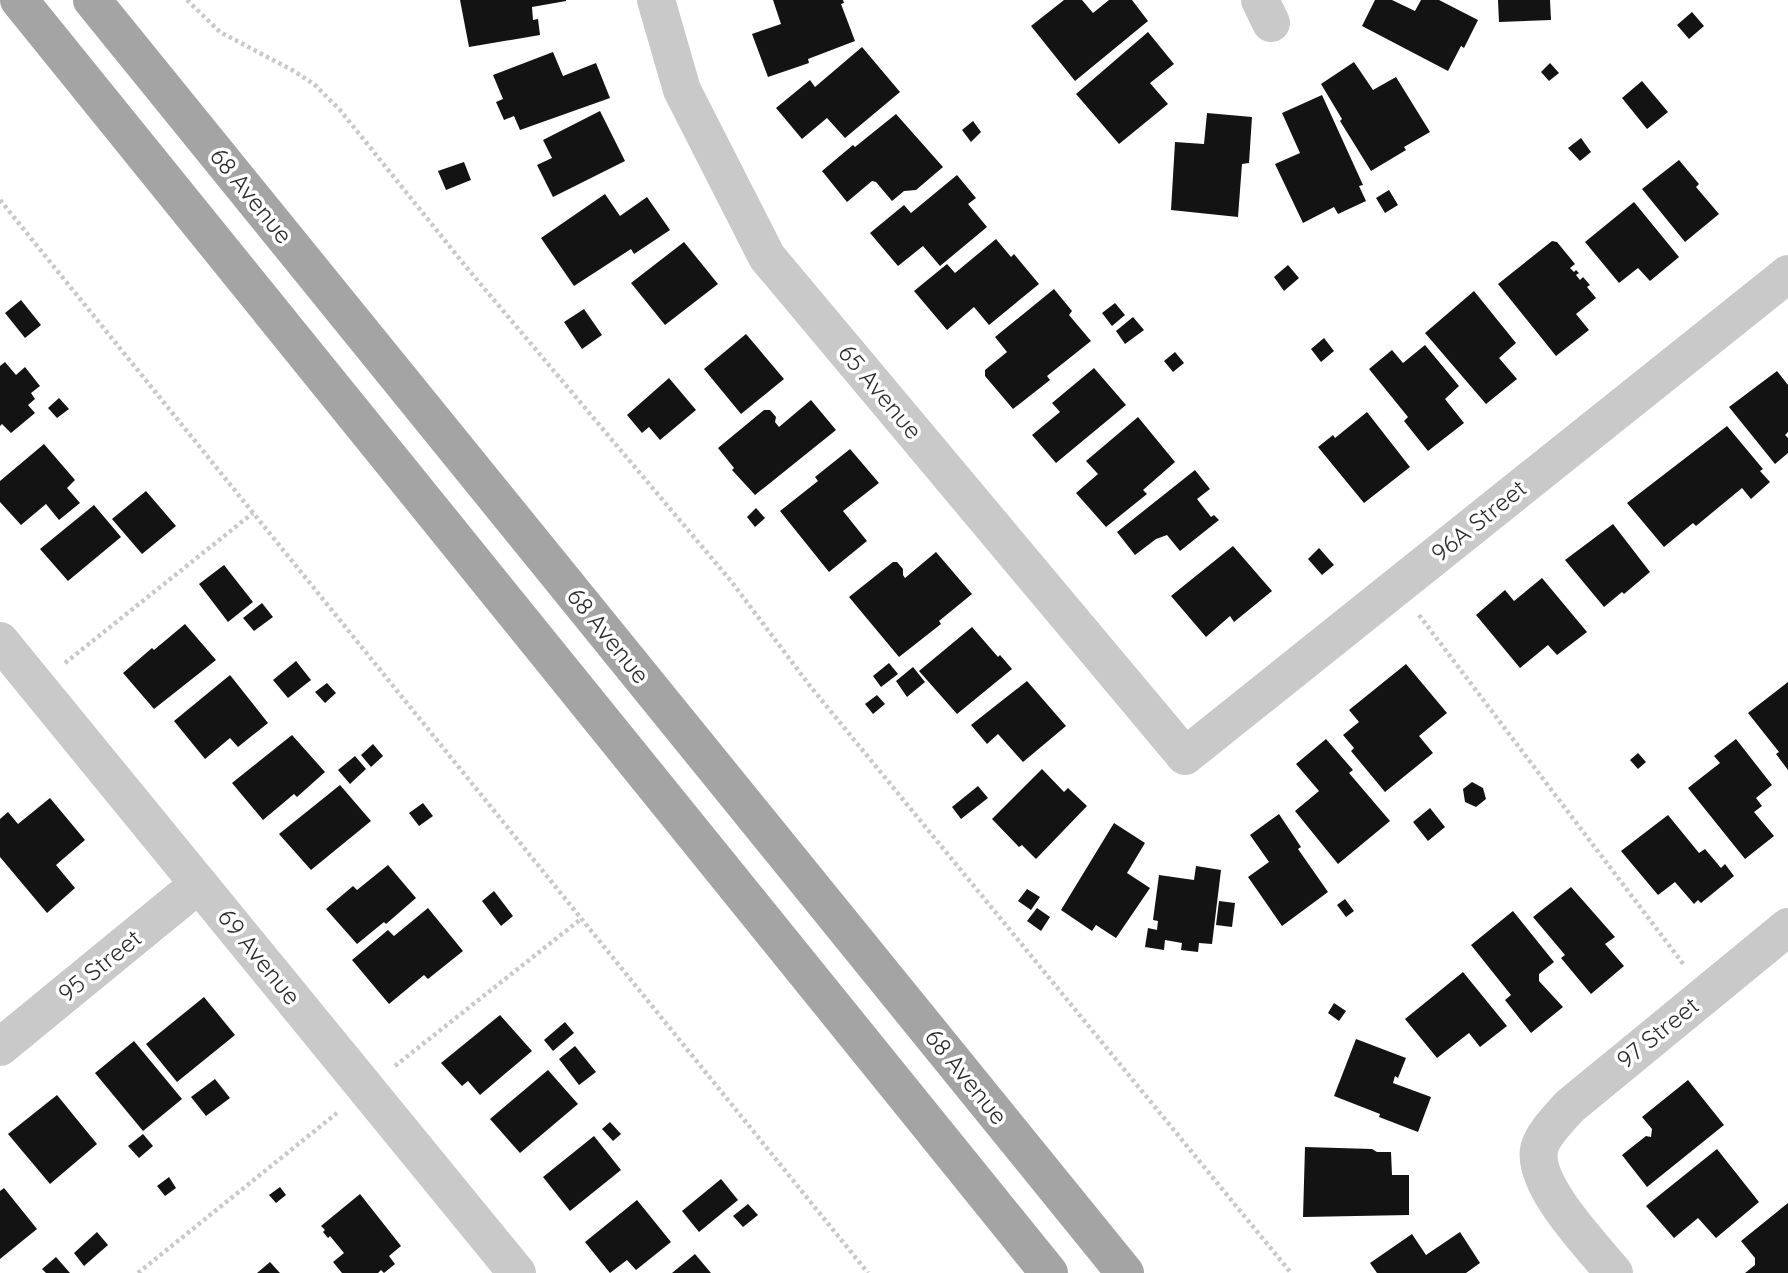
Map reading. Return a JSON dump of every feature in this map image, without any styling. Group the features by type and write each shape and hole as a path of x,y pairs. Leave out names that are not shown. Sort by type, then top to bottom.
{"main road":[{"path":"19,0 1049,1273"},
{"name":"68 Avenue","path":"92,0 1125,1273"}],"street":[{"name":"65 Avenue","path":"656,0 682,90 767,257 1173,742"},
{"name":"96A Street","path":"1173,742 1185,756 1788,274"},
{"name":"69 Avenue","path":"0,641 517,1273"},
{"name":"95 Street","path":"0,1047 199,884"},
{"name":"97 Street","path":"1614,1273 1557,1202 1542,1175 1539,1149 1553,1125 1570,1106 1788,927"}],"path":[{"path":"187,0 220,32 314,84 340,110 467,268 731,581 810,686 1291,1273"},
{"path":"0,200 868,1273"},
{"path":"37,685 253,513"},
{"path":"1397,587 1706,994"}],"building":[{"path":"460,0 566,1 532,7 533,20 538,19 540,35 469,47"},
{"path":"773,0 843,0 844,3 841,4 855,41 808,59 809,63 768,77 752,34 781,24"},
{"path":"1064,0 1082,0 1093,13 1109,0 1132,0 1148,21 1075,81 1031,26"},
{"path":"1375,0 1392,0 1415,11 1421,0 1439,0 1478,20 1464,48 1461,46 1448,71 1362,26"},
{"path":"1498,0 1550,0 1551,20 1499,22"},
{"path":"1692,12 1704,26 1689,39 1677,25"},
{"path":"1148,32 1174,64 1150,83 1168,104 1119,144 1076,94"},
{"path":"862,47 900,92 845,138 827,118 802,139 776,108 810,80 815,87"},
{"path":"553,52 563,76 596,63 610,98 520,130 514,116 504,120 496,102 503,99 493,75"},
{"path":"1354,62 1373,90 1396,77 1430,132 1371,171 1321,84"},
{"path":"1550,63 1559,73 1549,81 1541,72"},
{"path":"1642,81 1668,112 1647,129 1622,98"},
{"path":"1322,95 1363,185 1359,186 1366,201 1338,214 1334,207 1303,223 1275,164 1300,153 1282,113"},
{"path":"600,111 625,161 553,197 537,165 552,158 543,140"},
{"path":"1207,113 1252,117 1249,163 1242,164 1238,217 1171,210 1175,142 1204,144"},
{"path":"896,114 943,167 916,190 904,191 892,201 876,182 872,181 847,202 822,171"},
{"path":"973,121 981,132 971,142 962,130"},
{"path":"1581,138 1591,152 1580,161 1568,148"},
{"path":"1679,160 1699,184 1696,187 1719,214 1685,242 1642,189"},
{"path":"464,162 471,180 446,190 438,171"},
{"path":"957,175 976,198 968,204 987,227 940,266 923,246 898,266 870,233 904,205 911,213"},
{"path":"1389,190 1398,205 1385,213 1376,198"},
{"path":"605,194 620,216 647,197 670,230 634,254 631,249 574,286 541,238"},
{"path":"1634,202 1679,257 1650,281 1638,268 1619,283 1585,242"},
{"path":"996,239 1011,257 1014,254 1039,284 989,325 974,307 947,330 914,291 947,264 955,273"},
{"path":"1552,241 1557,242 1575,264 1570,268 1579,273 1576,275 1580,280 1583,277 1590,285 1587,287 1596,298 1576,314 1589,330 1556,356 1498,284"},
{"path":"684,242 718,284 665,325 631,283"},
{"path":"1288,265 1299,278 1284,291 1274,277"},
{"path":"1054,289 1072,311 1069,315 1091,341 1047,376 1050,380 1013,409 985,376 985,370 1007,352 995,337"},
{"path":"1474,291 1516,343 1499,358 1517,379 1486,404 1425,333"},
{"path":"21,300 41,325 25,338 5,313"},
{"path":"1115,303 1125,315 1112,326 1102,313"},
{"path":"584,309 602,335 582,349 564,322"},
{"path":"1133,317 1144,330 1125,344 1116,331"},
{"path":"746,334 784,379 741,414 704,369"},
{"path":"1324,338 1334,351 1321,362 1311,349"},
{"path":"1425,345 1459,386 1445,399 1464,423 1428,451 1404,421 1408,417 1369,369 1392,350 1403,363"},
{"path":"1175,352 1184,363 1173,372 1164,361"},
{"path":"5,362 16,375 25,367 40,386 31,393 35,399 28,405 35,413 11,433 2,424 0,426 0,366"},
{"path":"1094,368 1126,405 1056,463 1032,435 1060,412 1052,403"},
{"path":"1777,371 1788,385 1788,432 1785,435 1788,438 1788,453 1775,464 1729,407"},
{"path":"669,378 696,410 660,440 649,427 642,433 627,415"},
{"path":"59,398 69,409 57,418 48,408"},
{"path":"811,400 836,430 755,495 732,470 734,468 718,448 764,410 770,410 779,427"},
{"path":"1367,412 1410,467 1364,503 1318,447 1333,435 1335,438"},
{"path":"1138,417 1175,462 1143,490 1147,494 1106,527 1076,493 1098,474 1086,461"},
{"path":"1727,426 1763,469 1760,471 1770,482 1751,499 1742,488 1696,526 1693,523 1664,547 1627,503"},
{"path":"44,444 75,480 67,488 80,503 59,520 46,504 21,525 0,502 0,481"},
{"path":"850,449 879,483 843,511 867,541 829,572 780,511 818,481 815,477"},
{"path":"1195,470 1210,489 1197,499 1211,517 1214,515 1219,520 1180,551 1167,535 1156,539 1135,555 1117,532"},
{"path":"146,491 176,526 142,554 112,519"},
{"path":"94,505 121,537 68,581 40,549"},
{"path":"756,508 765,518 755,527 747,517"},
{"path":"1613,524 1650,572 1604,607 1565,560"},
{"path":"1233,546 1272,591 1234,622 1230,616 1206,637 1171,596"},
{"path":"1319,548 1334,565 1322,575 1308,559"},
{"path":"936,552 972,594 939,621 941,624 899,657 849,597 893,562 897,562 903,569 905,578"},
{"path":"224,565 253,602 228,622 199,584"},
{"path":"1542,578 1587,632 1557,655 1548,645 1520,668 1476,615 1505,590 1514,601"},
{"path":"262,603 273,617 254,631 243,618"},
{"path":"185,624 216,660 154,709 123,673"},
{"path":"972,627 1012,669 957,714 919,671"},
{"path":"296,661 311,680 288,698 273,680"},
{"path":"889,663 898,674 881,687 873,676"},
{"path":"1406,664 1447,713 1419,736 1433,753 1385,792 1351,751 1354,748 1343,735 1359,722 1349,710"},
{"path":"913,667 925,682 907,697 896,681"},
{"path":"230,675 268,723 238,747 230,738 205,759 174,721"},
{"path":"1027,681 1066,726 1023,762 998,734 987,744 971,725"},
{"path":"1788,682 1788,770 1776,754 1779,752 1748,713"},
{"path":"327,683 336,693 325,703 315,692"},
{"path":"877,695 885,704 873,714 865,704"},
{"path":"292,735 325,772 297,797 294,794 263,820 232,783"},
{"path":"1326,739 1353,770 1349,773 1390,821 1338,864 1295,811 1319,791 1296,764"},
{"path":"1736,739 1772,785 1756,798 1762,806 1754,812 1774,836 1745,859 1688,788 1720,763 1714,756"},
{"path":"373,744 383,756 371,767 361,755"},
{"path":"1638,753 1646,762 1638,769 1630,760"},
{"path":"355,756 366,769 350,784 338,770"},
{"path":"1042,769 1064,792 1068,788 1087,806 1036,859 1022,845 1019,847 992,819"},
{"path":"1472,782 1483,788 1486,799 1476,807 1465,802 1463,789"},
{"path":"340,785 371,821 311,870 279,834"},
{"path":"978,786 988,798 961,819 952,807"},
{"path":"50,798 85,840 56,865 75,888 47,913 0,857 0,819 8,812 18,824"},
{"path":"423,803 433,816 419,826 409,813"},
{"path":"1430,808 1445,827 1428,841 1413,822"},
{"path":"1279,814 1301,847 1298,849 1328,892 1282,926 1248,877 1269,862 1250,835"},
{"path":"1668,815 1699,853 1705,849 1721,868 1725,864 1734,876 1701,903 1698,900 1694,904 1675,882 1658,895 1621,851"},
{"path":"1114,823 1145,843 1127,873 1150,888 1116,938 1096,925 1092,931 1061,910"},
{"path":"388,865 416,898 357,944 326,909 353,886 357,890"},
{"path":"1196,866 1221,870 1212,944 1199,943 1198,952 1181,950 1182,943 1165,940 1164,950 1145,947 1148,928 1157,930 1158,921 1153,920 1159,875 1194,880"},
{"path":"1571,887 1615,937 1605,944 1624,966 1591,994 1561,958 1565,955 1533,917"},
{"path":"1027,889 1040,897 1031,910 1018,901"},
{"path":"494,891 513,916 501,926 482,901"},
{"path":"1345,899 1354,911 1346,917 1337,905"},
{"path":"1219,901 1235,903 1232,927 1216,925"},
{"path":"428,908 463,951 428,979 424,975 389,1004 352,960 388,930 394,936"},
{"path":"1037,908 1050,917 1041,931 1027,921"},
{"path":"1513,911 1554,962 1539,974 1539,981 1563,1007 1531,1033 1505,1000 1511,995 1471,945"},
{"path":"1463,972 1507,1026 1480,1047 1469,1033 1437,1058 1405,1019"},
{"path":"204,997 235,1035 177,1082 146,1044"},
{"path":"1334,1003 1346,1011 1339,1021 1328,1013"},
{"path":"500,1015 532,1051 480,1095 468,1081 462,1086 441,1063"},
{"path":"565,1022 574,1033 553,1051 544,1040"},
{"path":"1356,1039 1406,1058 1398,1078 1395,1076 1393,1083 1431,1097 1418,1132 1334,1096"},
{"path":"134,1041 182,1099 143,1131 95,1073"},
{"path":"575,1046 596,1072 579,1085 559,1059"},
{"path":"548,1070 578,1104 520,1153 490,1119"},
{"path":"215,1079 230,1098 206,1116 191,1097"},
{"path":"1688,1080 1724,1125 1647,1187 1622,1155 1646,1136 1651,1137 1652,1129 1642,1117"},
{"path":"57,1095 97,1144 50,1184 8,1134"},
{"path":"610,1122 621,1134 613,1141 602,1129"},
{"path":"143,1134 153,1146 139,1158 128,1146"},
{"path":"594,1136 621,1170 570,1211 543,1177"},
{"path":"1305,1147 1391,1152 1392,1175 1409,1175 1409,1215 1303,1217"},
{"path":"1717,1149 1759,1202 1716,1238 1698,1218 1674,1238 1646,1206"},
{"path":"169,1177 176,1188 165,1196 157,1186"},
{"path":"721,1179 738,1200 699,1232 682,1211"},
{"path":"280,1187 286,1195 276,1203 269,1195"},
{"path":"4,1188 37,1229 0,1259 0,1191"},
{"path":"360,1194 401,1246 389,1256 395,1264 384,1273 381,1270 378,1273 342,1273 333,1262 344,1253 330,1236 328,1238 321,1226"},
{"path":"637,1200 671,1242 636,1270 627,1260 610,1273 585,1242"},
{"path":"1788,1203 1788,1273 1745,1273 1755,1265 1755,1258 1741,1241"},
{"path":"748,1204 758,1215 743,1227 733,1216"},
{"path":"97,1232 108,1245 84,1266 74,1253"},
{"path":"1460,1232 1480,1263 1466,1273 1377,1273 1370,1263 1412,1234 1426,1255"},
{"path":"695,1254 711,1273 672,1273"},
{"path":"56,1257 70,1273 46,1273 42,1269"},
{"path":"270,1262 280,1273 257,1273"}]}
